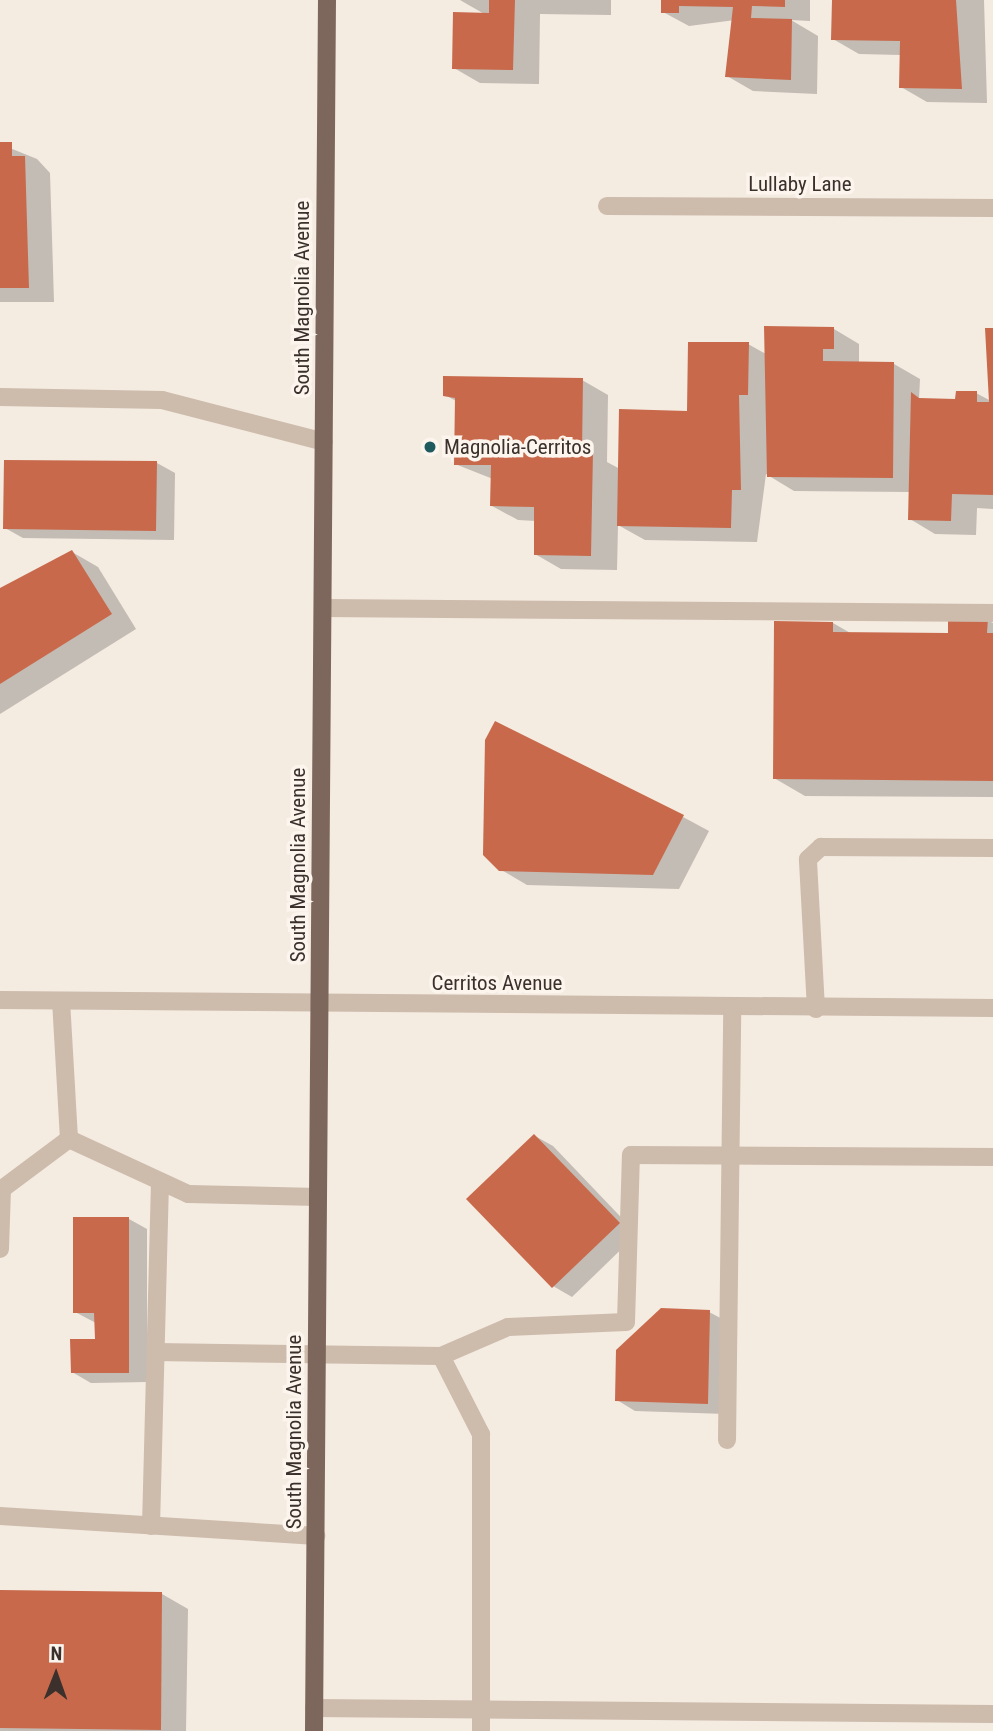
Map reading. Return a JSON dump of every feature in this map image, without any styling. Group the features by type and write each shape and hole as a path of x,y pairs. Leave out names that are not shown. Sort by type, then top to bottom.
{"main road":[{"name":"South Magnolia Avenue","path":"314,1731 327,0"}],"street":[{"name":"Lullaby Lane","path":"607,206 993,208"},
{"path":"0,397 162,401 324,442"},
{"path":"323,608 993,613"},
{"path":"816,1009 808,859 821,846 993,848"},
{"name":"Cerritos Avenue","path":"0,1000 732,1009 993,1008"},
{"path":"61,1001 69,1139"},
{"path":"727,1440 732,1009"},
{"path":"69,1139 188,1194 318,1198"},
{"path":"0,1250 1,1189 69,1139"},
{"path":"155,1352 318,1358 441,1356 508,1326 626,1322 631,1155 993,1157"},
{"path":"151,1526 160,1182"},
{"path":"441,1356 481,1434 481,1731"},
{"path":"0,1516 316,1536"},
{"path":"314,1709 993,1714"}],"building":[{"path":"489,0 515,0 513,70 452,69 453,12 489,13"},
{"path":"661,0 785,0 785,7 752,6 751,18 792,19 791,80 725,77 733,7 679,6 679,13 661,13"},
{"path":"832,0 956,0 962,89 899,88 900,41 831,40"},
{"path":"0,142 12,142 12,156 25,156 29,288 0,288"},
{"path":"764,326 834,327 834,349 823,349 823,361 894,362 893,478 767,477"},
{"path":"985,328 993,328 993,495 952,494 951,521 908,520 911,392 919,398 955,399 956,391 977,391 977,402 989,402"},
{"path":"688,342 749,342 748,395 739,395 741,490 732,490 731,528 617,526 619,409 687,411"},
{"path":"443,376 583,378 582,452 593,452 591,556 534,555 534,507 490,506 491,465 454,465 455,398 443,396"},
{"path":"4,460 157,461 156,531 3,529"},
{"path":"72,550 112,614 0,684 0,588"},
{"path":"948,617 988,618 987,633 993,633 993,781 773,779 774,621 833,622 833,632 948,633"},
{"path":"495,721 684,815 653,875 499,871 483,855 485,740"},
{"path":"534,1134 620,1223 552,1288 466,1199"},
{"path":"73,1217 129,1217 129,1373 71,1373 70,1339 95,1339 94,1313 73,1313"},
{"path":"661,1308 710,1310 708,1404 615,1401 616,1350"},
{"path":"0,1590 162,1592 161,1730 0,1728"}],"place":[{"name":"Magnolia-Cerritos","path":"430,447"}]}
